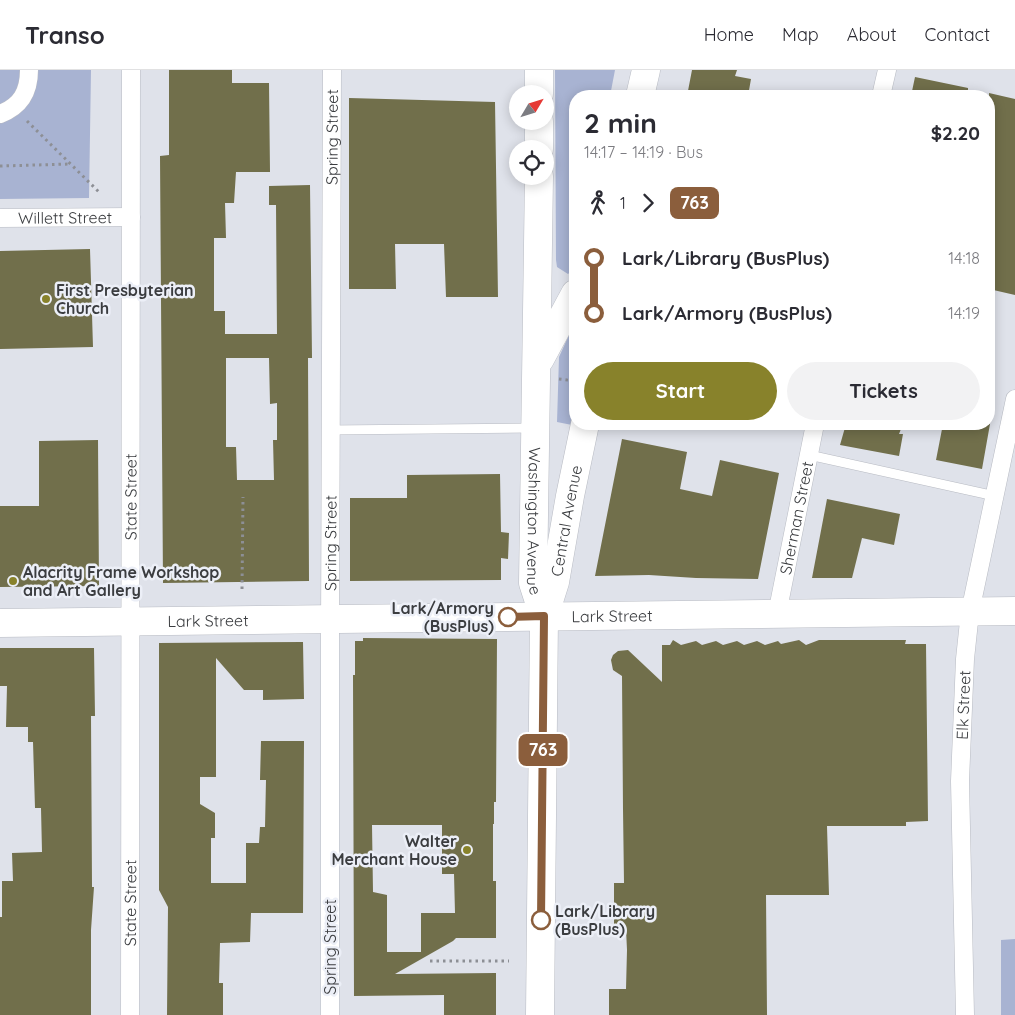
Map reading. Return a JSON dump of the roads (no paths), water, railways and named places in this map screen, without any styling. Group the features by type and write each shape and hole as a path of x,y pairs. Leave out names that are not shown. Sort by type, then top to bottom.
{"main road":[{"path":"539,70 539,85"},
{"path":"641,90 646,70"},
{"name":"Washington Avenue","path":"539,185 548,371 536,428 533,583 544,616 540,1015"},
{"path":"548,371 569,311"},
{"name":"Central Avenue","path":"544,616 555,582 584,430"},
{"name":"Lark Street","path":"0,623 1015,611"}],"street":[{"path":"7,111 22,98 29,83 29,70"},
{"name":"State Street","path":"130,1015 131,70"},
{"name":"Spring Street","path":"330,1015 332,70"},
{"path":"882,90 887,70"},
{"name":"Willett Street","path":"0,218 131,217"},
{"name":"Elk Street","path":"965,1015 960,780 965,659 970,612 1015,399"},
{"name":"Sherman Street","path":"777,614 814,430"}],"lane":[{"path":"330,430 536,428"},
{"path":"809,455 995,496"}],"place":[{"name":"First Presbyterian Church","path":"46,299"},
{"name":"Alacrity Frame Workshop and Art Gallery","path":"13,581"},
{"name":"Lark/Armory (BusPlus)","path":"508,617"},
{"name":"Walter Merchant House","path":"467,850"},
{"name":"Lark/Library (BusPlus)","path":"541,920"}]}
